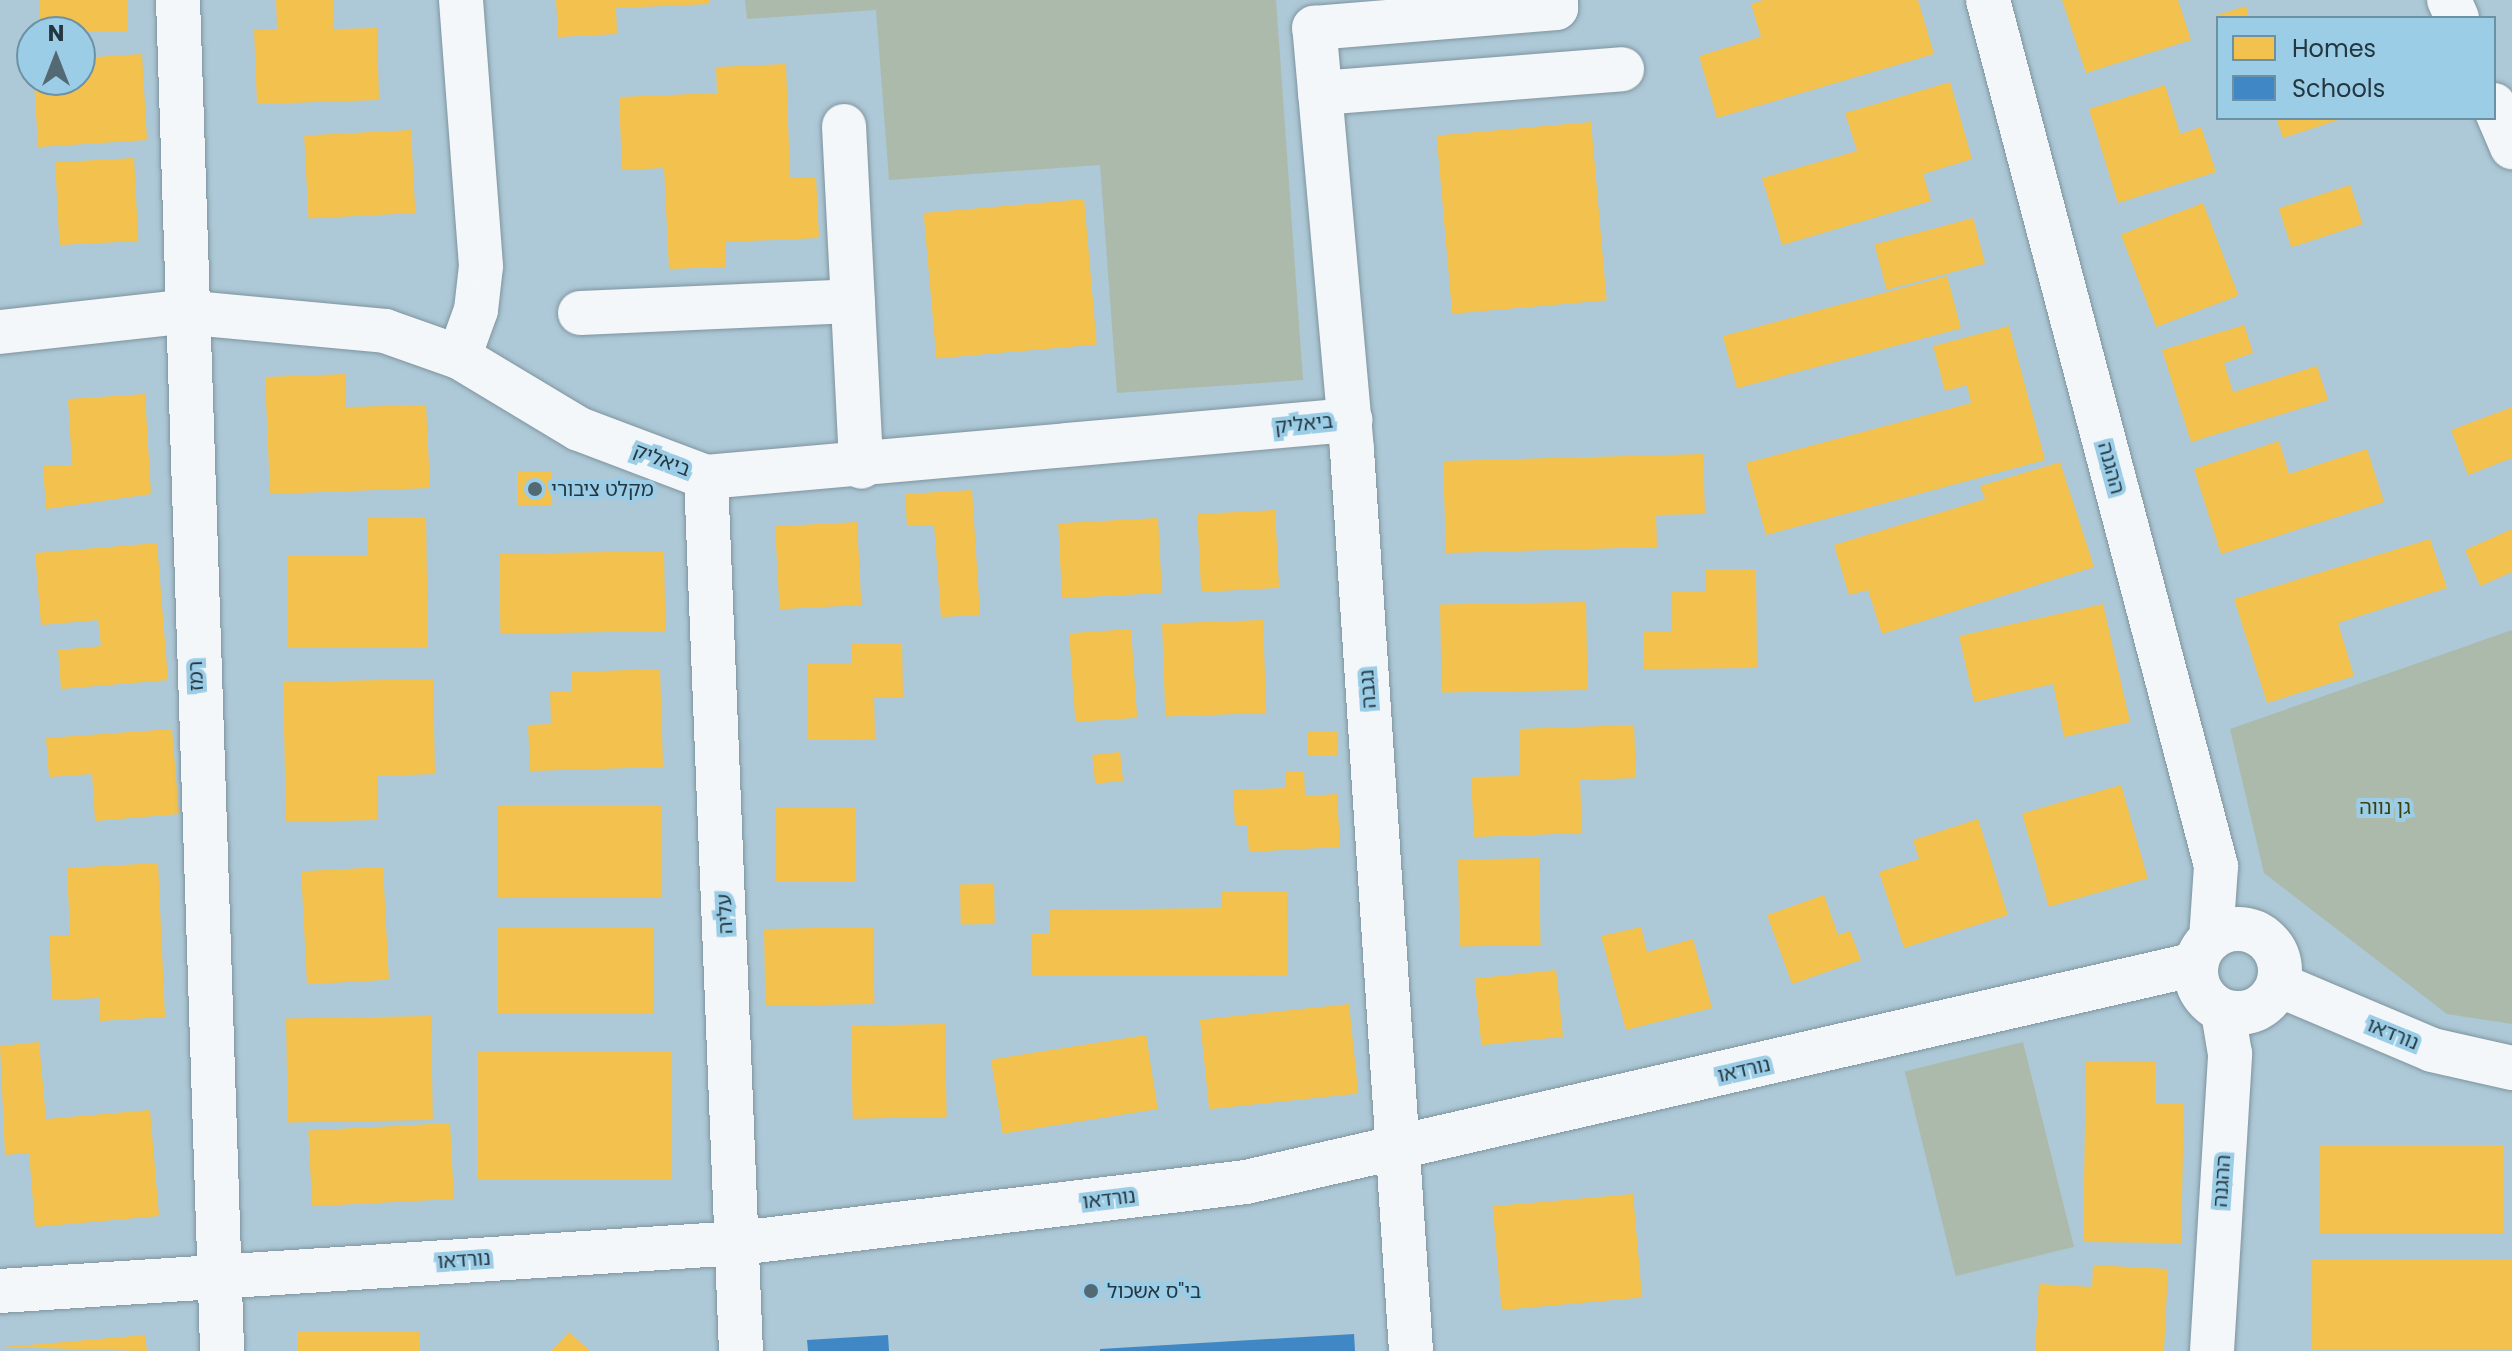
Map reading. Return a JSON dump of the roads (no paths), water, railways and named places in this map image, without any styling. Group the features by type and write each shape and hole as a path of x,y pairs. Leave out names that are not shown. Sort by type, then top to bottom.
{"street":[{"name":"רמז","path":"178,0 182,312 222,1351"},
{"path":"459,357 476,310 481,266 461,0"},
{"name":"נגבה","path":"1411,1351 1350,420 1314,28 1556,8 1556,0"},
{"name":"ההגנה","path":"1988,0 2216,866 2204,951"},
{"path":"1320,93 1622,69"},
{"path":"2496,110 2512,147"},
{"path":"844,126 861,467"},
{"path":"580,313 853,301"},
{"name":"ביאליק","path":"0,332 182,312 385,331 459,357 579,429 706,477 861,467 1350,420"},
{"name":"עליה","path":"706,477 741,1351"},
{"path":"2237,930 2265,939 2278,956 2279,985 2257,1009 2223,1012 2201,992 2204,951 2237,930"},
{"name":"נורדאו","path":"0,1291 739,1243 1246,1182 1398,1152 2204,951"},
{"name":"נורדאו","path":"2279,985 2432,1050 2512,1068"},
{"name":"ההגנה","path":"2212,1351 2230,1054 2223,1012"}],"place":[{"name":"מקלט ציבורי","path":"535,489"},
{"name":"בי\"ס אשכול","path":"1091,1291"}],"park label":[{"name":"גן נווה","path":"2385,807"}]}
